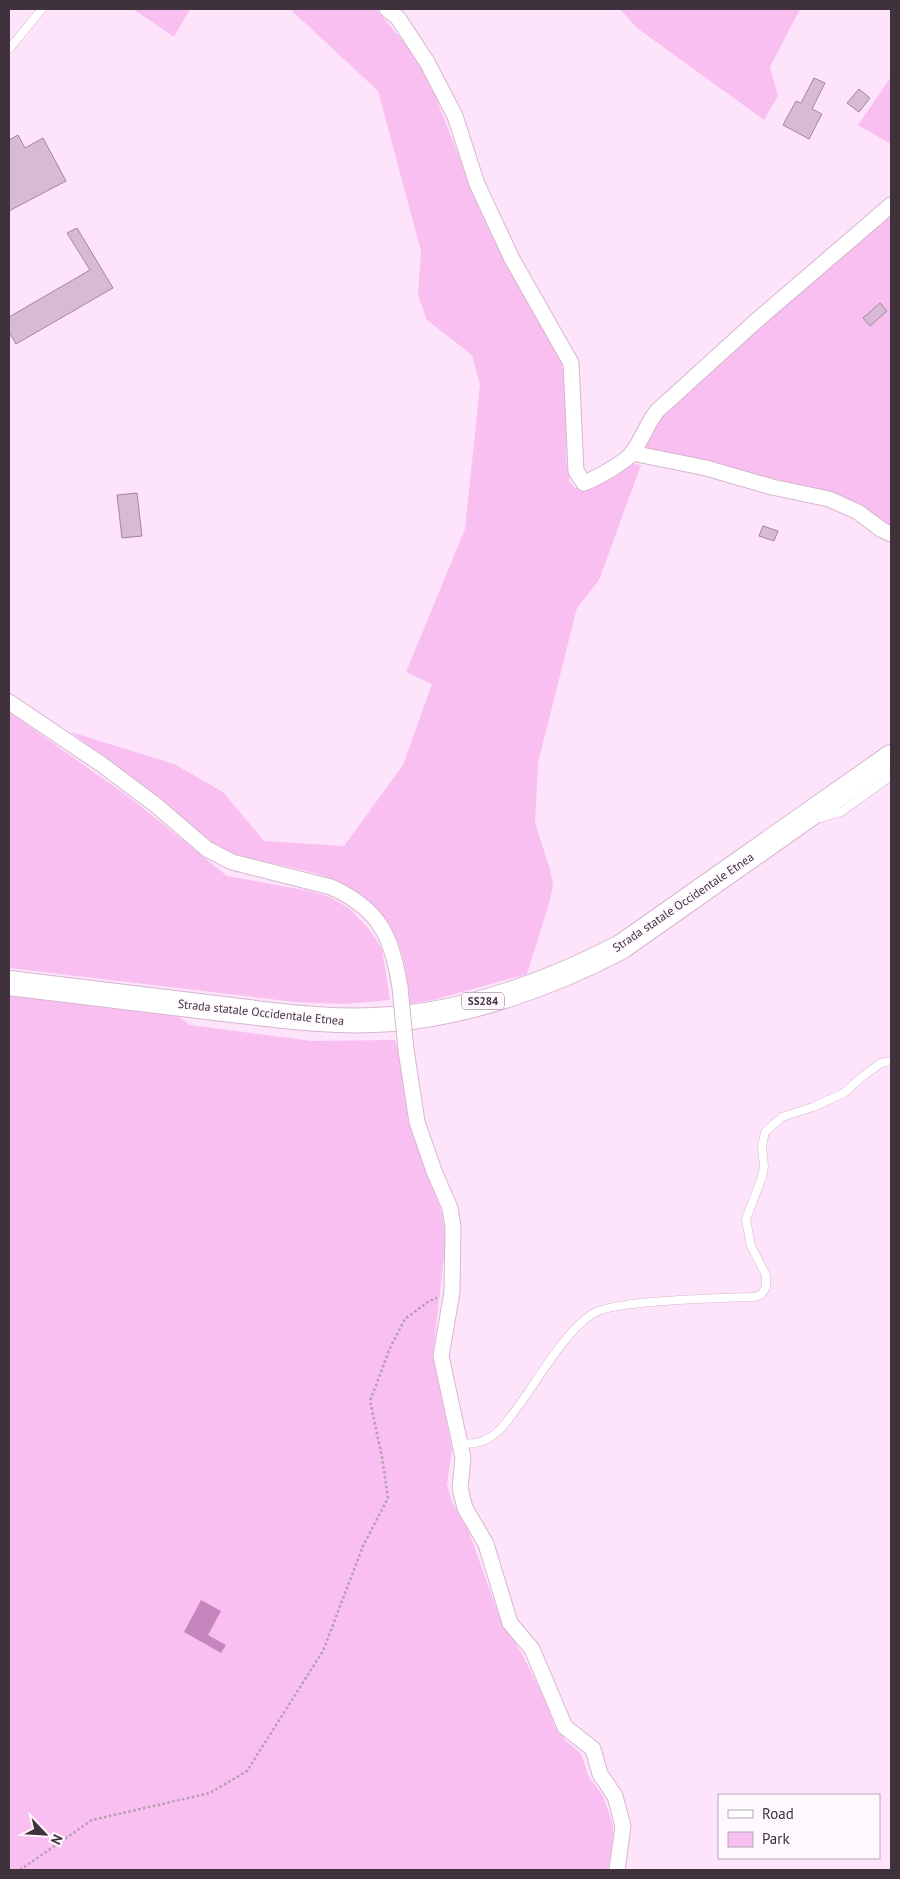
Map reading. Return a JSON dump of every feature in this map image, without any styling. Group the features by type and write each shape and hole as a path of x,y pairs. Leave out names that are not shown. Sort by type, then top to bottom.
{"main road":[{"name":"Strada statale Occidentale Etnea","path":"9,983 293,1018 393,1019 445,1011 539,985 582,968 628,942 891,757"}],"street":[{"path":"387,9 398,18 427,62 454,116 477,184 512,259 571,363 576,471 584,484 596,479 632,453 657,411 891,205"},
{"path":"632,453 706,468 772,487 829,499 858,512 882,530 891,534"},
{"path":"9,702 101,764 157,806 207,849 232,862 331,887 345,893 358,903 380,926 390,941 396,958 406,1050 417,1122 434,1171 450,1208 453,1227 452,1292 442,1356 463,1458 460,1488 465,1508 486,1544 510,1623 532,1649 565,1727 593,1749 600,1774 615,1796 623,1826 617,1870"}],"lane":[{"path":"9,50 42,9"},
{"path":"795,825 841,812 891,776"},
{"path":"460,1443 471,1444 484,1441 501,1428 526,1398 578,1325 595,1312 613,1307 658,1300 754,1297 761,1295 766,1287 766,1275 751,1246 746,1218 762,1176 764,1166 762,1146 765,1132 782,1117 813,1107 844,1093 881,1063 891,1061"}],"path":[{"path":"20,1870 92,1820 210,1793 247,1771 323,1652 363,1546 388,1498 382,1457 370,1401 390,1348 405,1319 429,1301 452,1292"}],"green space":[{"path":"133,9 190,9 174,37"},
{"path":"290,9 376,9 423,65 471,187 560,358 568,390 566,461 573,476 568,480 575,488 595,487 629,463 641,465 599,580 577,608 538,763 535,823 550,869 553,885 527,974 433,1000 409,1004 405,966 398,941 383,917 363,897 340,882 327,877 243,857 216,847 71,732 174,764 223,792 264,841 344,846 403,765 432,684 406,672 465,529 480,385 472,355 427,320 418,296 421,251 378,91"},
{"path":"620,9 800,9 770,67 778,96 764,120 637,28"},
{"path":"891,77 891,144 858,125"},
{"path":"891,212 891,530 847,502 645,451 643,447 658,419"},
{"path":"9,712 133,800 227,876 309,891 330,897 350,909 369,929 382,949 390,1000 345,1004 295,1002 9,968"},
{"path":"9,996 178,1016 190,1025 312,1041 395,1040 400,1059 408,1120 442,1213 446,1238 433,1354 452,1450 447,1484 452,1502 469,1532 498,1613 543,1696 555,1727 566,1741 581,1754 589,1777 603,1796 613,1825 608,1870 9,1870"}],"shaded area":[{"path":"201,1600 221,1611 208,1635 226,1645 221,1653 184,1632"}],"building":[{"path":"814,78 825,83 812,109 822,114 809,139 783,125 796,101 801,103"},
{"path":"859,89 870,98 859,112 847,103"},
{"path":"18,135 25,148 43,138 66,181 9,211 9,140"},
{"path":"77,228 113,288 16,344 9,332 9,317 90,270 67,233"},
{"path":"880,303 887,311 870,326 863,318"},
{"path":"137,493 142,536 122,538 117,495"},
{"path":"763,526 778,531 774,541 759,536"}]}
